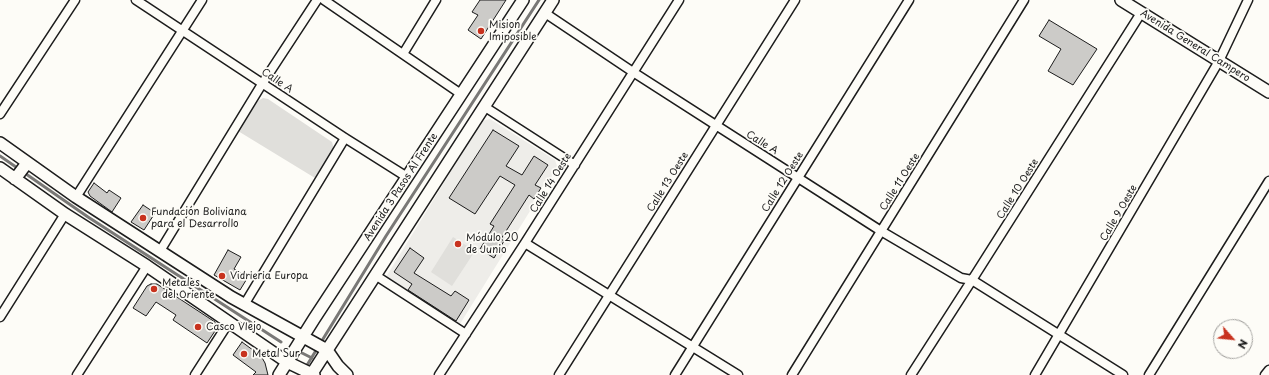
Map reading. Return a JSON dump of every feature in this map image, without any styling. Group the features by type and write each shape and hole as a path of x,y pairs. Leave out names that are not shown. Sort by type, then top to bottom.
{"main road":[{"name":"Avenida 3 Pasos Al Frente","path":"279,375 291,365 303,337 523,0"},
{"path":"0,168 65,214 147,266 291,365 311,375 326,349 375,276 553,0"},
{"name":"Avenida General Campero","path":"1122,0 1269,92"},
{"path":"0,144 26,164 76,197 244,305 326,349 338,366 347,375"},
{"path":"15,178 26,164"}],"street":[{"path":"0,114 75,0"},
{"name":"Calle A","path":"136,0 262,84 407,177"},
{"path":"76,197 202,0"},
{"path":"160,251 262,84 317,0"},
{"path":"324,0 462,94"},
{"path":"403,54 436,0"},
{"name":"Calle 14 Oeste","path":"439,375 575,165 679,0"},
{"name":"Calle 13 Oeste","path":"559,375 795,0"},
{"name":"Calle 12 Oeste","path":"675,375 909,0"},
{"name":"Calle 11 Oeste","path":"792,375 1024,0"},
{"name":"Calle 9 Oeste","path":"1035,375 1219,60 1248,0"},
{"name":"Calle A","path":"545,13 633,72 881,231 961,278 972,280 1123,375"},
{"name":"Calle 10 Oeste","path":"911,375 1141,13"},
{"path":"484,107 575,165"},
{"path":"244,305 345,138"},
{"path":"1149,375 1269,181"},
{"path":"0,317 65,214"},
{"path":"525,243 738,375"},
{"path":"77,375 147,266"},
{"path":"375,276 466,334"},
{"path":"194,375 228,322"},
{"path":"1265,375 1269,370"}],"shaded area":[{"path":"263,98 268,99 332,142 334,150 315,178 238,131 258,101"},
{"name":"Módulo 20 de Junio","path":"490,119 555,160 557,166 551,178 541,188 534,199 530,211 460,324 386,277 482,121"},
{"path":"453,237 475,251 452,286 431,272"}],"building":[{"path":"480,0 506,0 481,39 468,30 478,15 472,12"},
{"path":"1049,20 1097,49 1073,85 1048,71 1061,49 1039,36"},
{"path":"493,130 519,146 506,166 522,175 534,156 548,165 535,185 541,188 534,199 529,195 501,239 504,241 494,258 480,249 494,226 490,224 515,185 500,176 475,214 449,198"},
{"path":"94,183 107,193 109,190 121,198 112,212 90,196 88,192"},
{"name":"Fundación Boliviana para el Desarrollo","path":"143,205 155,213 144,230 131,222"},
{"path":"410,248 424,258 414,273 451,296 455,291 469,300 456,321 408,290 412,284 394,272"},
{"path":"228,250 241,257 234,269 248,277 240,290 214,275"},
{"path":"157,284 215,322 215,331 207,343 173,320 176,315 156,302 146,316 133,308 147,286"},
{"path":"242,342 261,356 265,363 268,375 253,375 256,372 233,355"}],"waterway":[{"path":"301,375 386,236 539,0"},
{"path":"0,156 88,217 281,342"},
{"path":"300,352 312,358"}],"place":[{"name":"Mision Imiposible","path":"481,31"},
{"name":"Fundación Boliviana para el Desarrollo","path":"143,218"},
{"name":"Módulo 20 de Junio","path":"458,244"},
{"name":"Vidrieria Europa","path":"222,276"},
{"name":"Metales del Oriente","path":"154,289"},
{"name":"Casco VIejo","path":"198,327"},
{"name":"Metal Sur","path":"244,354"}]}
